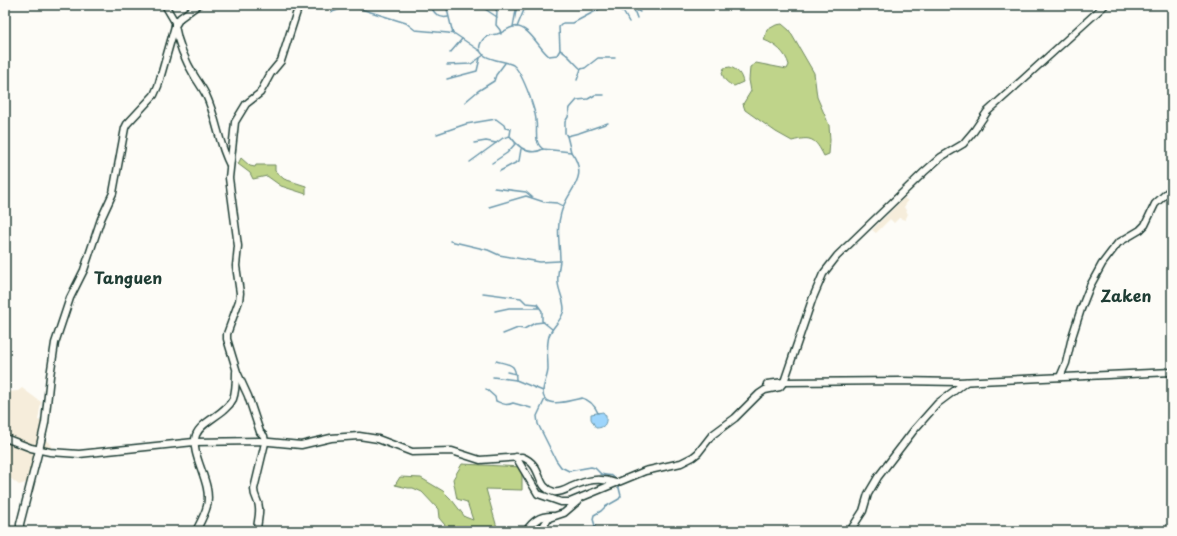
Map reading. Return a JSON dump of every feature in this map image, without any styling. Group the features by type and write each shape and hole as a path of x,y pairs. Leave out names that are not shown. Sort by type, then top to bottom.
{"street":[{"path":"165,5 175,22 177,37 183,54 194,76 207,96 215,119 223,152 230,165"},
{"path":"20,531 20,524 45,423 50,376 56,343 70,298 84,270 101,219 113,193 125,128 154,95 163,71 175,26 180,18 198,5"},
{"path":"257,531 260,509 254,496 254,489 265,442 264,436 260,432 248,396 236,372 227,340 240,293 236,266 238,246 229,178 230,165 235,122 246,104 260,93 271,73 281,61 299,5"},
{"path":"516,458 538,494 561,502 570,502 645,471 681,463 693,457 712,435 740,414 759,394 765,390 780,387 784,382 812,300 823,274 837,256 924,172 941,157 963,144 987,112 1105,5"},
{"path":"1060,377 1066,363 1081,309 1090,286 1102,264 1118,243 1140,230 1145,225 1155,204 1172,188"},
{"path":"196,531 208,505 208,495 207,486 197,457 194,442 199,429 214,418 231,402 235,392 236,372"},
{"path":"767,384 784,382 901,380 967,382 1172,372"},
{"path":"850,531 863,511 868,494 878,477 914,430 938,403 967,382"},
{"path":"5,438 39,450 79,454 194,442 265,442 302,445 331,438 359,436 378,439 412,452 452,451 480,460 522,457 528,459 534,464 543,485 552,492 561,492 582,483 596,480 606,480 616,483"},
{"path":"526,531 534,521 546,516 564,513 580,499"},
{"path":"540,531 549,518 553,516"}],"shaded area":[{"path":"904,198 908,201 904,207 908,214 905,220 899,218 894,223 890,219 876,233 872,230"},
{"path":"22,388 41,402 38,420 45,423 42,436 52,446 50,452 39,450 31,481 19,485 5,474 5,392 18,391"}],"green space":[{"path":"782,24 789,30 814,73 817,97 829,125 829,154 824,156 818,145 812,140 804,139 792,141 776,132 745,110 743,104 751,91 749,80 750,67 756,63 787,69 789,65 788,61 780,50 764,40 767,30 776,25"},
{"path":"730,67 739,73 743,82 734,86 726,81 722,73 724,68"},
{"path":"241,158 250,166 275,165 275,171 284,179 306,186 306,194 281,186 267,176 253,179 250,173 238,164"},
{"path":"462,464 522,467 522,490 486,489 498,531 450,531 439,518 438,509 422,492 413,488 395,485 400,477 421,478 443,491 465,517 473,520 467,502 457,499 453,479"}],"water":[{"path":"603,412 606,416 606,421 603,426 596,428 591,419 591,414"}],"waterway":[{"path":"431,5 433,11 437,15 448,17"},
{"path":"447,5 453,34"},
{"path":"494,5 497,12 496,25 501,34"},
{"path":"513,27 517,5"},
{"path":"517,27 526,5"},
{"path":"598,413 592,404 582,398 557,403 548,401 543,396 544,384 548,373 548,340 550,332 562,316 564,309 558,280 560,261 559,225 564,205 576,184 578,177 579,170 577,161 571,152 543,149 540,146 536,136 535,112 527,89 516,67 509,63 486,57 482,54 480,45 487,36 513,27 519,27 529,33 549,56 557,55 560,50 559,27 563,23 573,23 607,5"},
{"path":"614,5 624,13 629,22"},
{"path":"627,5 640,12"},
{"path":"332,12 349,6 361,9 406,23 415,30 455,34 480,51"},
{"path":"485,9 497,17"},
{"path":"634,10 637,18"},
{"path":"450,53 462,39"},
{"path":"560,50 581,69 585,68 598,58 615,58"},
{"path":"447,65 471,64 484,55"},
{"path":"447,79 477,71 480,58"},
{"path":"465,102 478,91 494,81 496,75 505,63"},
{"path":"577,80 581,69"},
{"path":"567,136 565,133 565,122 570,108 577,100 588,99 595,95 604,95"},
{"path":"437,134 466,124 496,119 504,125 505,128 511,129 510,135"},
{"path":"571,152 567,136 608,123"},
{"path":"470,162 503,138 510,136 524,150 533,152 543,149"},
{"path":"474,143 486,141 496,143"},
{"path":"492,163 507,153 515,144"},
{"path":"500,171 519,161 521,149"},
{"path":"494,188 526,192 532,197"},
{"path":"489,207 526,196 544,202 557,203 563,206"},
{"path":"450,241 488,250 499,255 540,262 559,261"},
{"path":"483,293 521,298 526,303 537,304 542,311 542,321 552,329"},
{"path":"495,311 509,308 539,308"},
{"path":"503,334 518,328 524,329 535,323 544,322"},
{"path":"496,361 511,366 515,370 516,380 543,391"},
{"path":"507,372 516,374"},
{"path":"493,377 516,380"},
{"path":"486,389 495,397 496,401 506,404 513,403 531,408"},
{"path":"545,399 537,416 538,424 561,467 569,471 591,467 595,468 601,474 615,478 617,481"},
{"path":"586,531 594,529 594,515 619,499 621,496 618,484"},
{"path":"578,531 583,531"}],"district":[{"name":"Tanguen","path":"128,278"},
{"name":"Zaken","path":"1126,296"}]}
